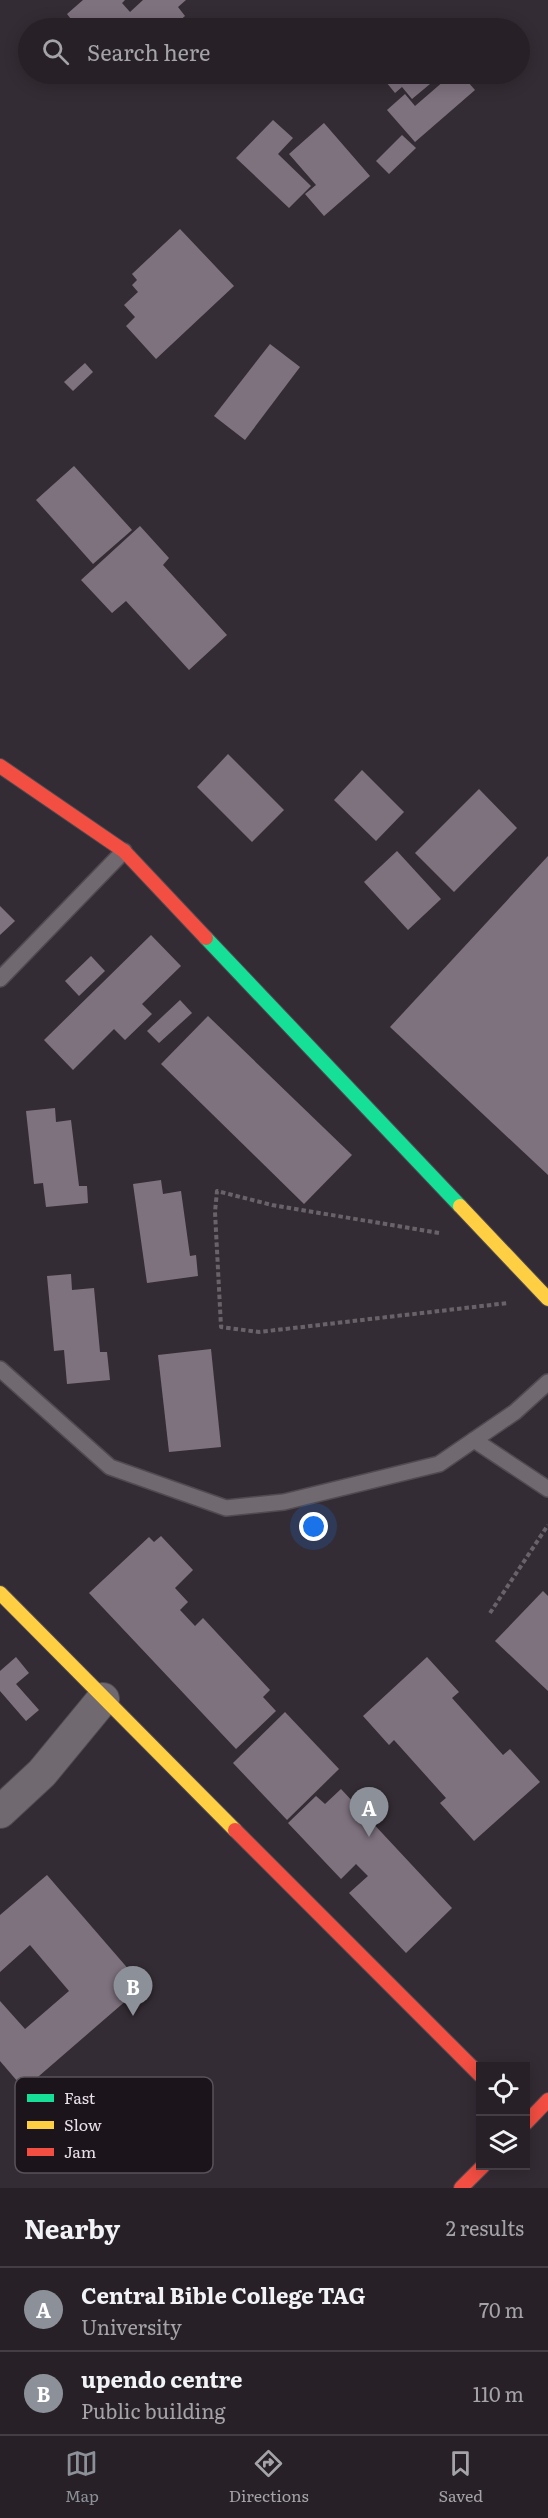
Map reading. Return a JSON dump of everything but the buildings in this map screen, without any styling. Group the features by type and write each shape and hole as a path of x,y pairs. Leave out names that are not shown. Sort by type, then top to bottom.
{"main road":[{"path":"0,766 124,850 548,1299"},
{"path":"0,1593 103,1700 476,2071"},
{"path":"461,2188 479,2170"}],"street":[{"path":"0,1812 42,1773 103,1700"}],"lane":[{"path":"0,979 124,850"},
{"path":"0,1369 110,1467 226,1508 284,1502 439,1464 515,1412 548,1382"},
{"path":"474,1440 548,1489"}],"path":[{"path":"447,1234 388,1222 272,1205 217,1191 215,1212 221,1327 259,1332 514,1302"},
{"path":"490,1613 548,1526"}],"traffic: fast":[{"path":"206,938 460,1206"}],"traffic: slow":[{"path":"460,1206 548,1299"},
{"path":"0,1593 235,1830"}],"traffic: jam":[{"path":"0,766 124,851 206,938"},
{"path":"235,1830 476,2071"},
{"path":"530,2119 548,2100"},
{"path":"461,2188 479,2170"}],"place":[{"name":"Central Bible College TAG","path":"369,1837"},
{"name":"upendo centre","path":"133,2016"}]}
